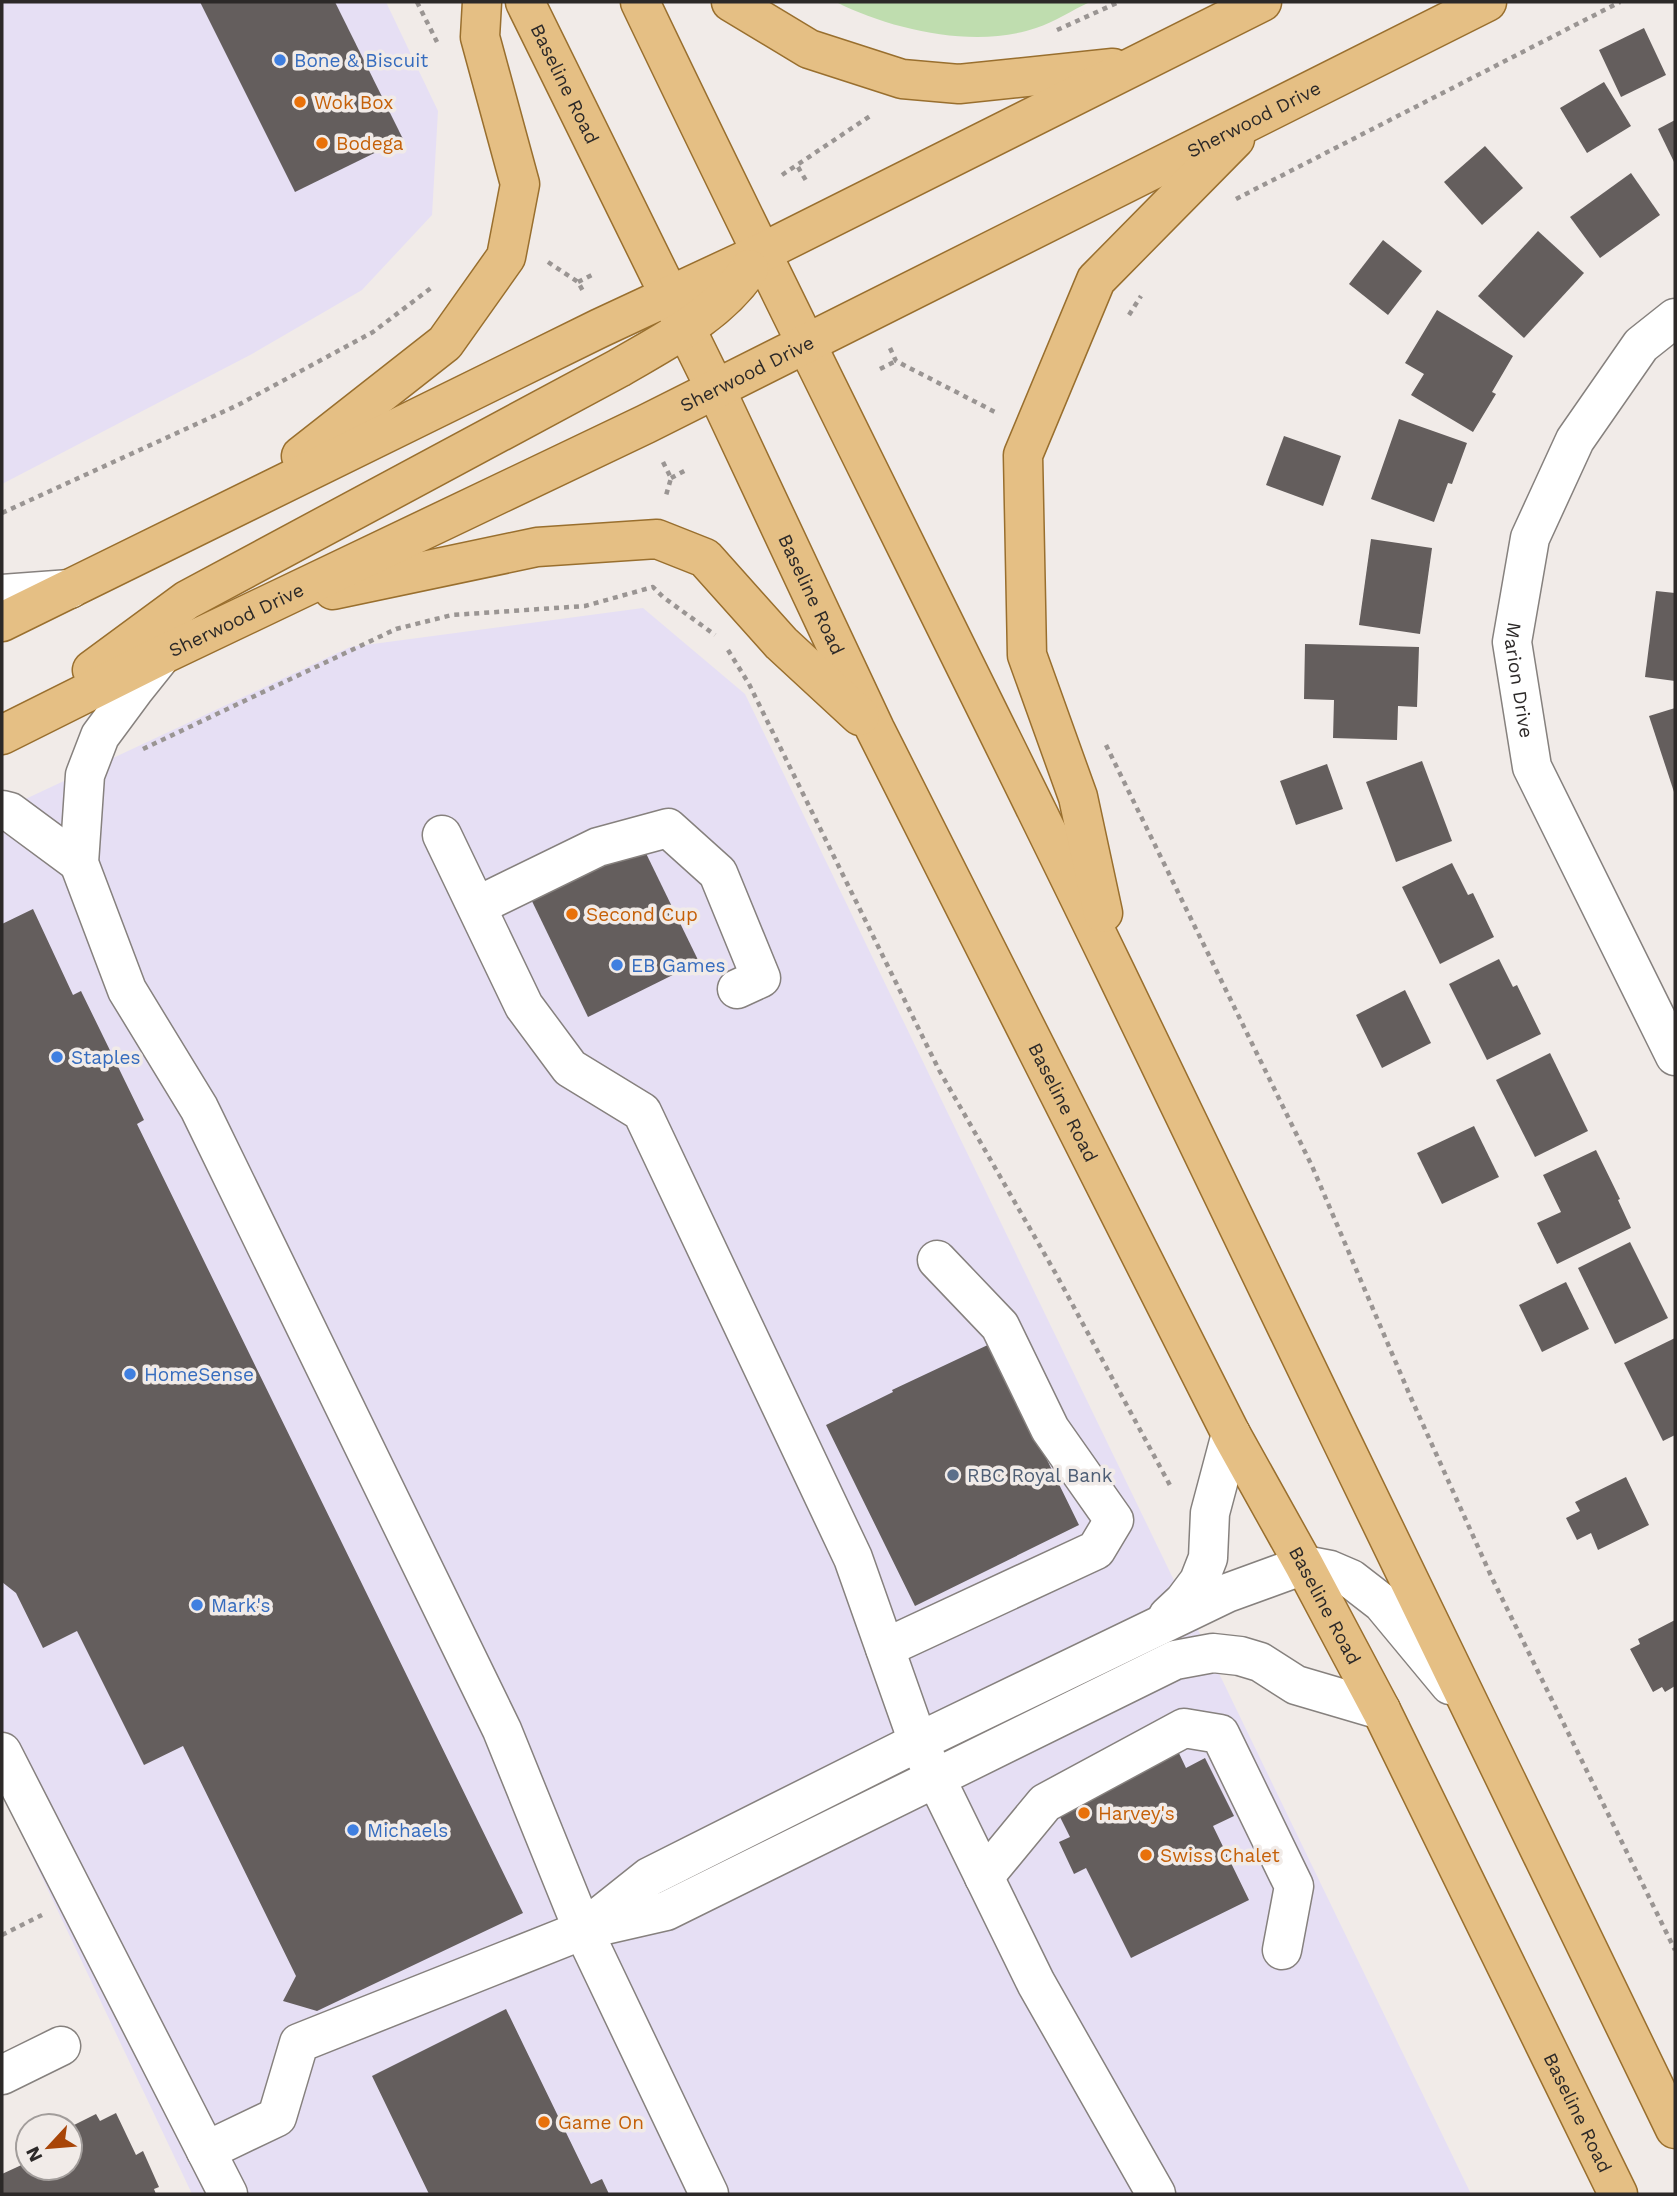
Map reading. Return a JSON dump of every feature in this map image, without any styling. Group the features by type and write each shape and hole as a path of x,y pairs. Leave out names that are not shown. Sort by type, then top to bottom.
{"main road":[{"path":"238,505 445,343 506,257 520,184 480,37 482,2"},
{"name":"Baseline Road","path":"525,2 715,388 875,729 1231,1434 1381,1710 1618,2194"},
{"path":"640,2 1117,974 1675,2129"},
{"path":"731,2 809,49 901,79 959,84 1136,66"},
{"path":"5,733 187,600 619,368 677,313 761,253 1262,2"},
{"name":"Sherwood Drive","path":"5,733 646,424 1487,2"},
{"path":"1117,974 1078,797 1027,654 1023,455 1096,280 1258,115"},
{"path":"2,622 600,328 677,313"},
{"path":"273,603 537,547 657,539 705,558 781,643 875,729"}],"street":[{"name":"Marion Drive","path":"1675,318 1641,345 1575,440 1530,538 1512,642 1532,767 1675,1056"},
{"path":"2,594 69,589"},
{"path":"162,655 100,736 85,775 79,863 127,990 199,1108 502,1730 583,1930 709,2194"},
{"path":"2,810 10,812 79,863"},
{"path":"477,906 598,847 668,828 718,873 761,978 737,989"},
{"path":"442,835 524,1006 570,1068 642,1112 853,1558 918,1742 1035,1983 1156,2194"},
{"path":"885,1648 1096,1550 1114,1520 1050,1429 1000,1326 937,1260"},
{"path":"1150,1631 1184,1601 1199,1581 1208,1558 1210,1513 1231,1434"},
{"path":"583,1930 649,1877 918,1742 1227,1593 1304,1564 1352,1579 1382,1603 1475,1716"},
{"path":"206,2151 277,2117 299,2043 583,1930 666,1911 1175,1660 1213,1653 1240,1656 1260,1662 1296,1685 1381,1710"},
{"path":"984,1877 1045,1803 1184,1728 1220,1734 1294,1886 1282,1950"},
{"path":"2,1752 228,2194"},
{"path":"2,2075 61,2046"}],"path":[{"path":"1234,200 1620,2"},
{"path":"782,175 798,167 881,109"},
{"path":"798,167 809,187"},
{"path":"540,256 578,282 592,275"},
{"path":"2,513 238,405 373,332 434,285"},
{"path":"1124,324 1143,294"},
{"path":"886,341 896,361 997,414"},
{"path":"880,369 896,361"},
{"path":"671,478 686,470"},
{"path":"136,752 396,629 452,615 585,606 653,586 663,597 714,635 727,649 749,684 939,1070 1049,1262 1174,1494"},
{"path":"1101,734 1302,1144 1492,1578 1675,1950"}],"shaded area":[{"path":"2,2 386,2 438,111 432,215 362,290 252,354 2,484"},
{"path":"643,608 745,694 1471,2194 192,2194 2,1793 2,810 350,647"}],"green space":[{"path":"836,2 1090,2 1036,28 987,37 908,28 882,21"}],"building":[{"path":"200,2 335,2 403,139 295,192"},
{"path":"1644,28 1666,75 1621,97 1599,50"},
{"path":"1604,82 1631,126 1587,153 1560,108"},
{"path":"1675,120 1675,164 1658,129"},
{"path":"1485,146 1523,188 1482,225 1444,182"},
{"path":"1631,173 1660,215 1600,258 1570,217"},
{"path":"1538,231 1584,273 1524,338 1478,296"},
{"path":"1383,240 1422,271 1388,315 1349,284"},
{"path":"1437,310 1513,356 1492,392 1496,394 1473,432 1411,395 1424,374 1405,363"},
{"path":"1399,419 1467,443 1452,484 1448,483 1434,522 1371,499"},
{"path":"1284,436 1341,456 1323,506 1266,485"},
{"path":"1371,539 1432,548 1420,634 1359,625"},
{"path":"1656,591 1675,593 1675,681 1645,677"},
{"path":"1305,644 1419,647 1417,707 1398,706 1397,740 1333,738 1334,700 1304,699"},
{"path":"1675,708 1675,795 1649,716"},
{"path":"1422,761 1452,841 1396,862 1366,782"},
{"path":"1327,764 1343,809 1296,825 1280,781"},
{"path":"640,841 699,962 588,1017 529,895"},
{"path":"1452,863 1468,895 1473,893 1494,937 1440,964 1402,887"},
{"path":"33,909 73,995 81,991 144,1120 137,1124 523,1913 317,2011 283,2001 296,1976 183,1746 144,1765 77,1631 43,1648 16,1593 2,1582 2,924"},
{"path":"1499,959 1513,987 1517,985 1541,1034 1487,1060 1449,984"},
{"path":"1405,990 1431,1043 1382,1068 1356,1015"},
{"path":"1550,1053 1588,1131 1535,1157 1496,1080"},
{"path":"1474,1126 1499,1177 1442,1204 1417,1153"},
{"path":"1596,1150 1631,1228 1557,1264 1537,1223 1561,1212 1543,1175"},
{"path":"1630,1242 1668,1318 1615,1344 1578,1268"},
{"path":"1566,1282 1589,1329 1542,1352 1519,1305"},
{"path":"1675,1338 1675,1435 1663,1441 1624,1363"},
{"name":"RBC Royal Bank","path":"992,1343 1079,1525 915,1606 826,1425 893,1392 892,1390"},
{"path":"1626,1477 1649,1525 1598,1550 1591,1533 1577,1540 1566,1518 1580,1511 1575,1502"},
{"path":"1675,1620 1675,1686 1665,1692 1662,1687 1653,1692 1630,1649 1640,1644 1638,1639"},
{"name":"Swiss Chalet","path":"1177,1749 1186,1768 1205,1758 1234,1816 1213,1826 1249,1900 1131,1958 1086,1868 1074,1874 1059,1842 1070,1837 1056,1809"},
{"path":"506,2009 591,2184 602,2179 609,2194 429,2194 372,2076"},
{"path":"116,2113 136,2155 143,2151 159,2187 154,2189 156,2194 2,2194 2,2174 14,2168 14,2182 84,2182 84,2120 96,2114 100,2121"}],"place":[{"name":"Bone & Biscuit","path":"280,60"},
{"name":"Wok Box","path":"300,102"},
{"name":"Bodega","path":"322,143"},
{"name":"Second Cup","path":"572,914"},
{"name":"EB Games","path":"617,965"},
{"name":"Staples","path":"57,1057"},
{"name":"HomeSense","path":"130,1374"},
{"name":"RBC Royal Bank","path":"953,1475"},
{"name":"Mark's","path":"197,1605"},
{"name":"Harvey's","path":"1084,1813"},
{"name":"Michaels","path":"353,1830"},
{"name":"Swiss Chalet","path":"1146,1855"},
{"name":"Game On","path":"544,2122"}]}
